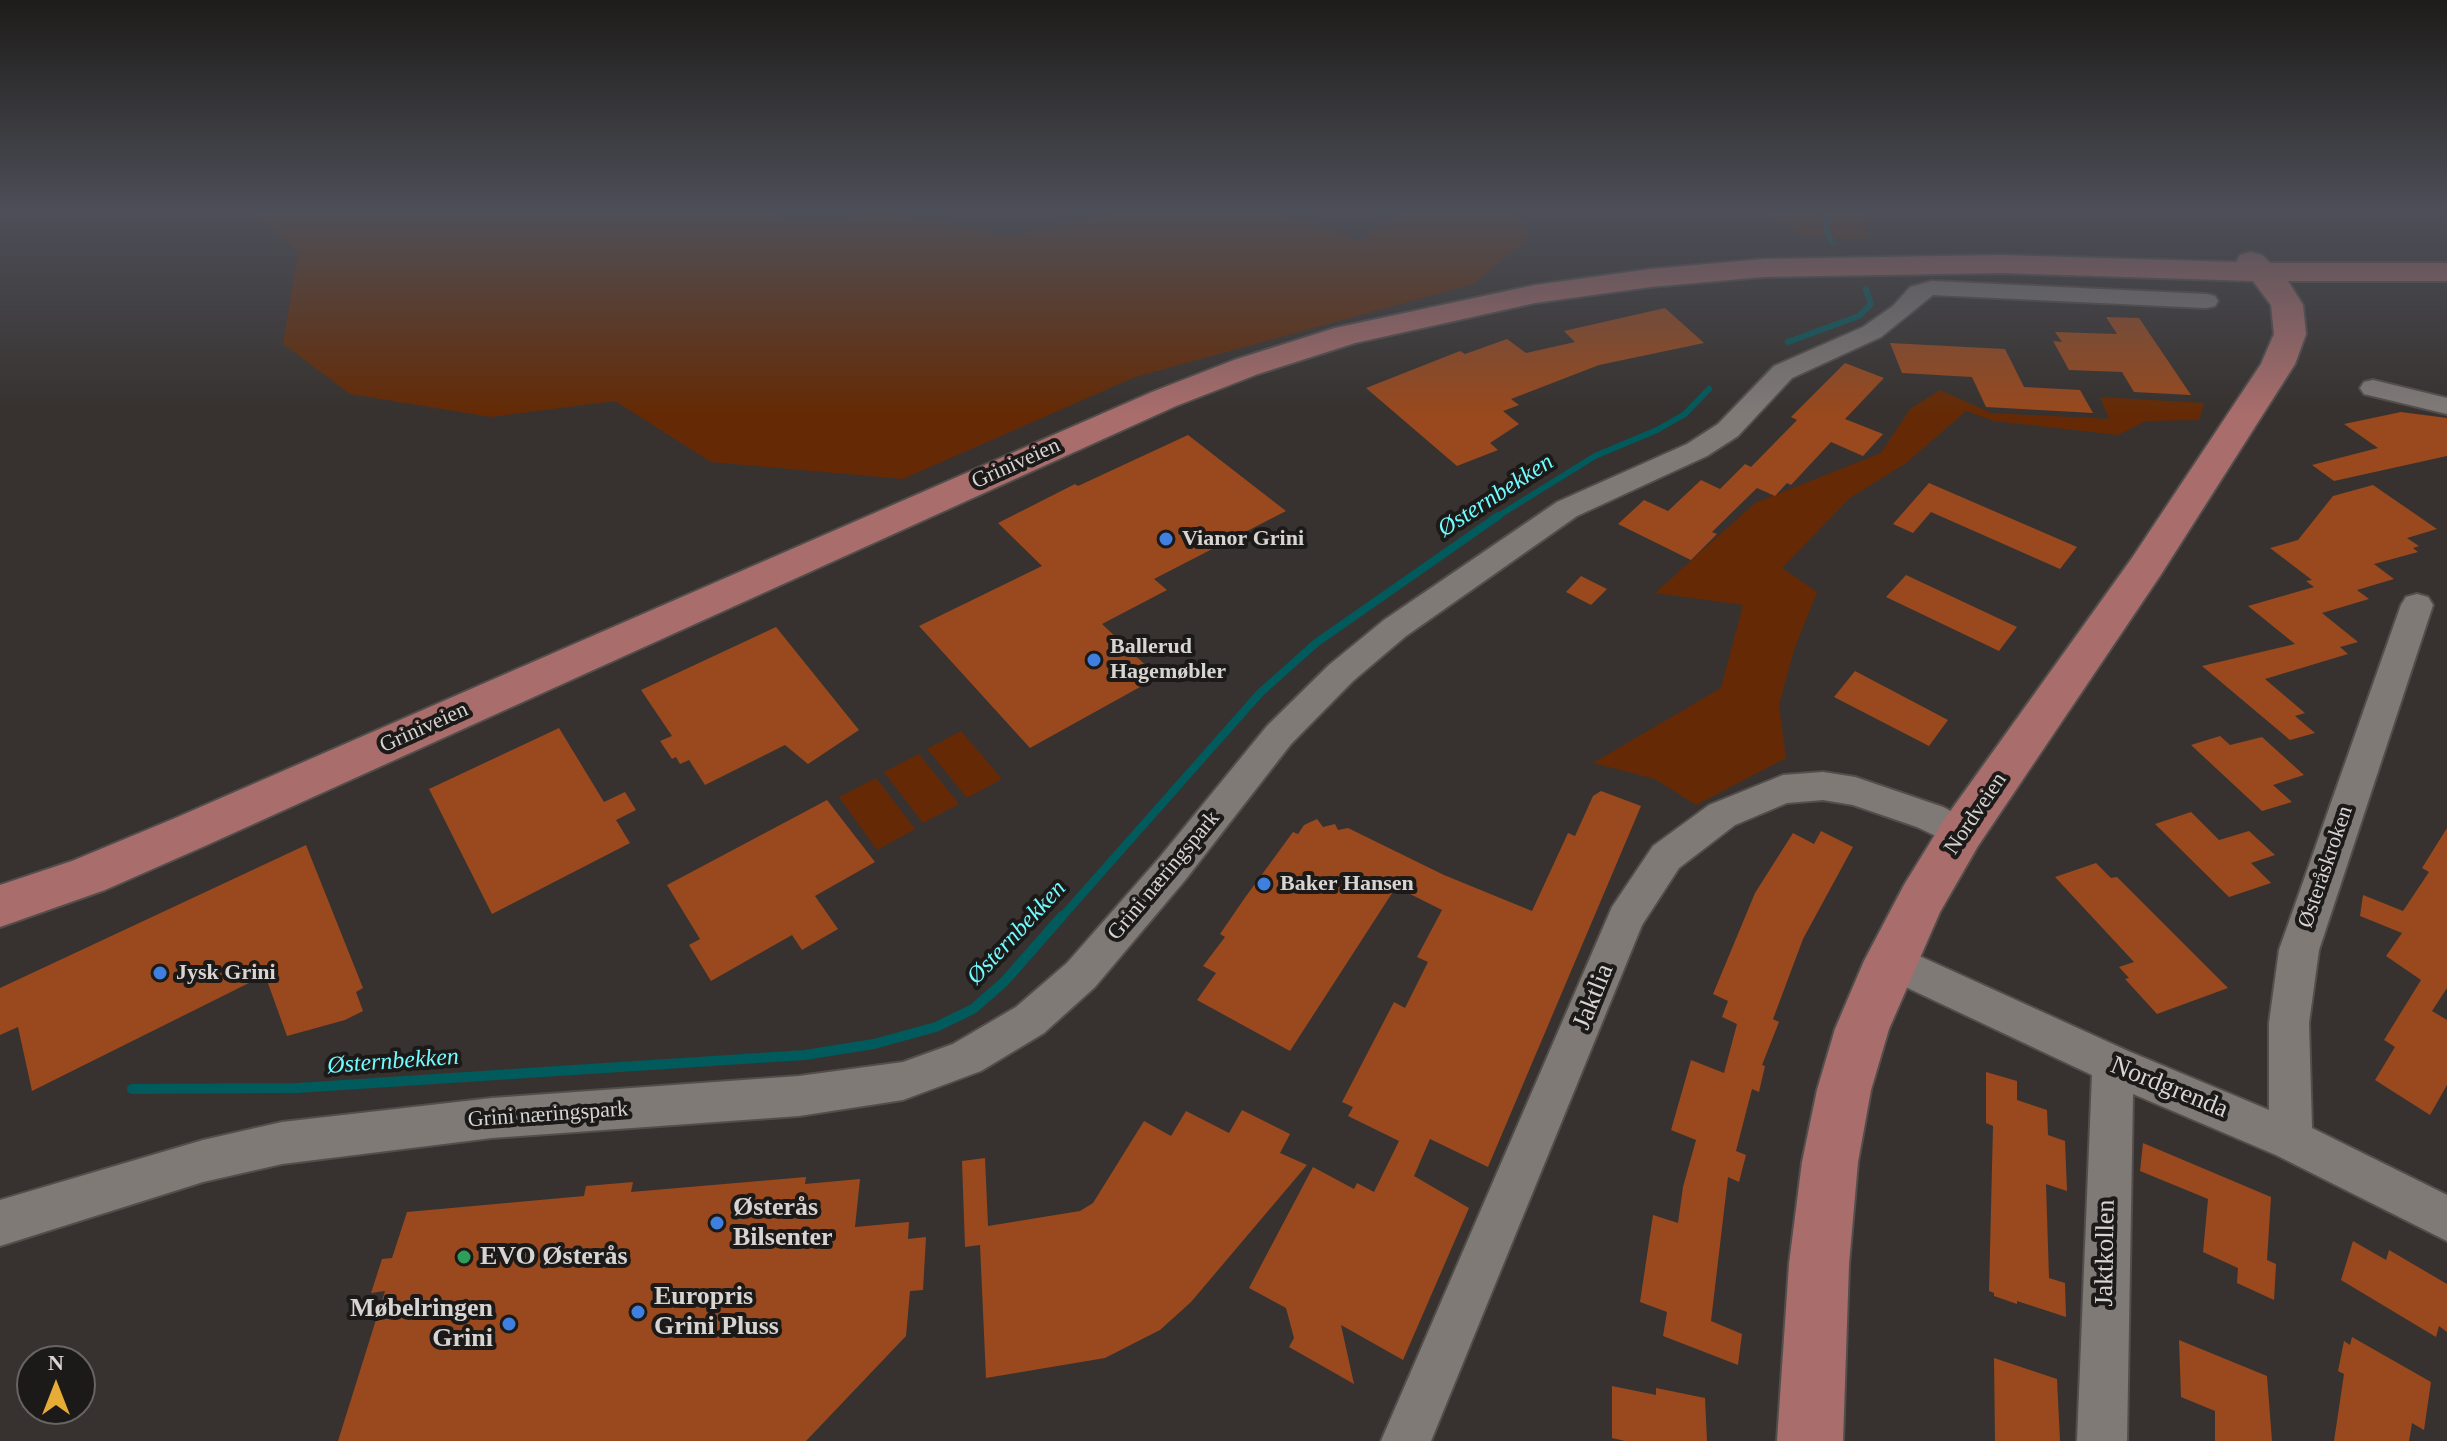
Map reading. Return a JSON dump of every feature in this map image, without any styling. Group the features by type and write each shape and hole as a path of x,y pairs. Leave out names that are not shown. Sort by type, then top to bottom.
{"main road":[{"name":"Griniveien","path":"0,922 88,876 1208,381 1296,350 1480,304 1643,279"},
{"name":"Nordveien","path":"1810,1441 1818,1280 1830,1162 1844,1090 1862,1029 1890,961 1921,899 1961,833 2146,567 2278,364 2290,334 2289,318 2282,295 2268,279"},
{"name":"Griniveien","path":"0,906 88,876"}],"street":[{"name":"Grini næringspark","path":"0,1223 203,1161 282,1143 492,1118 799,1096 903,1081 966,1058 1030,1020 1081,975 1182,857 1279,735 1341,673 1395,628 1567,509 1697,450 1728,430 1783,372 1872,332 1902,311 1919,292 1932,288 2206,301"},
{"path":"2373,388 2447,406"},
{"name":"Østeråskroken","path":"2291,1140 2289,1023 2299,950 2417,605"},
{"name":"Jaktlia","path":"1406,1441 1626,918 1666,857 1722,815 1783,789 1823,786 1855,791 1930,817 1961,833"},
{"name":"Nordgrenda","path":"1890,961 2113,1065 2291,1140 2447,1219"},
{"name":"Jaktkollen","path":"2102,1441 2113,1065"}],"shaded area":[{"path":"294,279 1479,279 1473,284 1135,377 903,479 711,462 615,401 491,417 350,394 283,344"},
{"path":"1940,390 1991,413 2109,419 2100,397 2204,403 2199,420 2146,421 2118,435 1994,421 1966,411 1906,463 1850,498 1782,568 1817,592 1794,650 1779,705 1786,758 1696,805 1655,779 1593,763 1721,688 1743,605 1655,593 1755,503 1881,453 1910,409"},
{"path":"961,731 1002,779 967,798 927,749"},
{"path":"919,754 959,804 923,823 884,772"},
{"path":"876,778 915,829 877,850 839,797"}],"building":[{"path":"1665,308 1704,343 1599,365 1511,399 1519,405 1503,411 1519,424 1490,443 1498,450 1457,466 1366,388 1460,351 1465,354 1507,339 1526,353 1575,342 1564,331"},
{"path":"2106,317 2139,318 2191,395 2134,392 2122,372 2069,370 2053,341 2062,342 2055,332 2117,334"},
{"path":"1890,343 2005,349 2024,387 2080,390 2093,413 1986,407 1972,377 1902,373"},
{"path":"1845,363 1884,378 1845,419 1883,434 1863,456 1831,442 1791,485 1787,483 1775,496 1757,488 1712,532 1717,534 1691,560 1618,524 1644,500 1668,511 1701,480 1720,489 1745,464 1751,467 1797,420 1791,417"},
{"path":"2401,412 2447,418 2447,456 2334,481 2312,465 2378,448 2344,424"},
{"path":"1188,435 1286,511 1154,579 1167,590 1102,624 1158,677 1030,748 919,626 1042,566 998,523 1075,484 1078,486"},
{"path":"1929,483 2077,547 2060,569 1931,512 1913,533 1893,524"},
{"path":"2373,485 2437,529 2407,538 2419,546 2413,548 2418,552 2374,564 2394,579 2357,590 2369,599 2322,613 2358,642 2340,647 2348,654 2265,679 2305,713 2295,716 2315,733 2290,740 2202,666 2295,644 2248,606 2314,587 2306,581 2312,580 2270,548 2298,540 2333,496"},
{"path":"1906,575 2017,627 1999,651 1886,597"},
{"path":"1581,576 1607,589 1591,605 1566,592"},
{"path":"776,627 859,730 808,764 785,745 705,785 689,760 680,764 676,757 672,759 660,741 672,736 641,690"},
{"path":"1855,671 1948,720 1929,746 1834,697"},
{"path":"559,728 604,802 625,792 636,810 616,820 630,843 492,914 429,789"},
{"path":"2220,736 2230,745 2262,737 2304,775 2273,785 2292,802 2262,811 2191,745"},
{"path":"1601,791 1641,806 1488,1167 1430,1139 1414,1176 1469,1208 1403,1360 1341,1325 1354,1384 1289,1347 1294,1338 1286,1308 1249,1288 1313,1167 1354,1189 1357,1183 1374,1192 1399,1141 1348,1116 1353,1107 1342,1102 1394,1002 1405,1008 1428,962 1417,957 1442,910 1396,887 1290,1051 1197,1000 1216,973 1203,966 1225,937 1220,934 1293,832 1298,834 1304,825 1317,819 1323,827 1335,824 1338,830 1348,828 1444,875 1532,911 1568,833 1575,836 1593,796"},
{"path":"827,800 875,862 815,896 838,929 802,950 792,935 711,981 689,945 700,939 667,885"},
{"path":"2191,812 2219,840 2249,831 2275,855 2251,863 2271,883 2229,897 2155,824"},
{"path":"2447,828 2447,988 2432,1011 2447,1020 2447,1085 2430,1115 2375,1080 2395,1047 2384,1040 2421,980 2386,956 2402,933 2360,916 2363,895 2403,911 2429,872 2422,868"},
{"path":"1821,831 1853,847 1803,939 1773,1019 1779,1022 1762,1065 1765,1066 1759,1092 1752,1089 1736,1151 1746,1155 1739,1182 1728,1177 1711,1321 1742,1334 1738,1365 1663,1336 1667,1312 1640,1302 1653,1215 1678,1223 1683,1187 1696,1140 1671,1130 1691,1060 1724,1073 1737,1024 1722,1017 1728,1001 1713,994 1755,893 1793,833 1814,844"},
{"path":"306,845 363,988 356,992 363,1011 345,1020 287,1036 265,975 32,1091 18,1027 0,1035 0,988"},
{"path":"2096,863 2111,878 2117,877 2228,988 2157,1014 2125,979 2129,978 2119,967 2134,962 2055,877"},
{"path":"1986,1072 2017,1081 2017,1100 2047,1110 2048,1135 2065,1141 2067,1191 2046,1184 2049,1278 2065,1283 2066,1317 2017,1301 2017,1304 1994,1296 1989,1291 1993,1126 1986,1123"},
{"path":"1242,1110 1290,1134 1280,1153 1307,1165 1191,1302 1160,1330 1105,1358 986,1378 980,1245 965,1247 962,1161 985,1158 988,1226 1080,1211 1093,1203 1144,1121 1171,1136 1186,1111 1229,1133"},
{"path":"2143,1143 2271,1197 2267,1260 2276,1264 2274,1300 2237,1283 2238,1268 2203,1252 2208,1199 2140,1171"},
{"path":"806,1177 805,1184 860,1179 855,1227 909,1222 908,1239 926,1237 923,1290 910,1291 906,1336 806,1441 338,1441 385,1291 371,1293 382,1259 392,1258 407,1212 584,1196 586,1186 633,1182 631,1192"},
{"path":"2353,1241 2386,1260 2389,1250 2447,1284 2447,1332 2439,1326 2436,1337 2341,1280"},
{"path":"2352,1337 2431,1382 2424,1430 2412,1423 2409,1441 2334,1441 2344,1374 2338,1371 2344,1341 2350,1345"},
{"path":"2179,1340 2267,1376 2272,1441 2215,1441 2215,1411 2181,1397"},
{"path":"1994,1358 2057,1379 2060,1441 1995,1441"},
{"path":"1612,1386 1656,1395 1656,1388 1705,1398 1707,1441 1625,1441 1612,1438"}],"waterway":[{"name":"Østernbekken","path":"1788,342 1859,316 1871,304 1866,289"},
{"name":"Østernbekken","path":"1496,517 1595,456 1657,430 1685,414 1709,389"},
{"name":"Østernbekken","path":"1061,918 1260,693 1316,643 1496,517"},
{"name":"Østernbekken","path":"132,1089 297,1088 805,1055 874,1044 936,1027 973,1009 1004,982 1062,916"}],"place":[{"name":"Vianor Grini","path":"1166,539"},
{"name":"Ballerud Hagemøbler","path":"1094,660"},
{"name":"Baker Hansen","path":"1264,884"},
{"name":"Jysk Grini","path":"160,973"},
{"name":"Østerås Bilsenter","path":"717,1223"},
{"name":"EVO Østerås","path":"464,1257"},
{"name":"Europris Grini Pluss","path":"638,1312"},
{"name":"Møbelringen Grini","path":"509,1324"}]}
